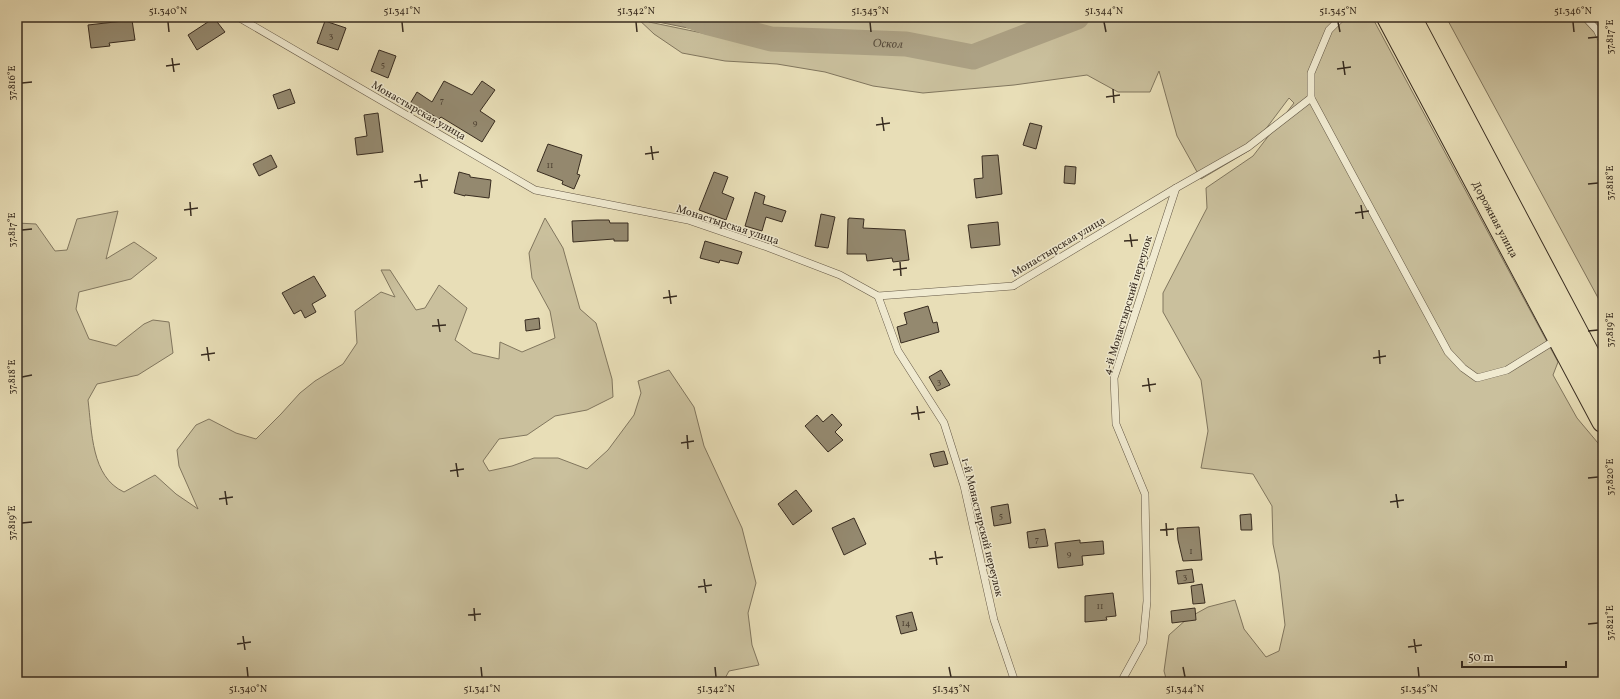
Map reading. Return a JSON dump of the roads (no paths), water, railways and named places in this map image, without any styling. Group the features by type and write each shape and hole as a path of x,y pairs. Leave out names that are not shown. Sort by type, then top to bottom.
{"main road":[{"name":"Дорожная улица","path":"1388,17 1418,51 1603,382"},
{"name":"Дорожная улица","path":"1410,17 1418,51 1559,338 1603,421"}],"lane":[{"name":"Монастырская улица","path":"238,17 535,190 688,220 767,247 840,275 878,296 1013,286 1176,188 1248,147 1311,98"},
{"path":"1342,17 1329,30 1311,73 1311,98 1448,352 1463,368 1477,378 1507,370 1559,338"},
{"path":"1585,17 1597,30 1603,42"},
{"name":"4-й Монастырский переулок","path":"1121,682 1143,642 1147,601 1145,494 1116,424 1114,378 1176,188"},
{"name":"1-й Монастырский переулок","path":"878,296 898,351 944,423 964,486 994,620 1015,682"}],"water":[{"path":"645,17 711,17 761,35 708,32 648,20"}],"waterway":[{"name":"Оскол","path":"693,17 709,23 771,39 906,44 973,57 1077,17"}]}
